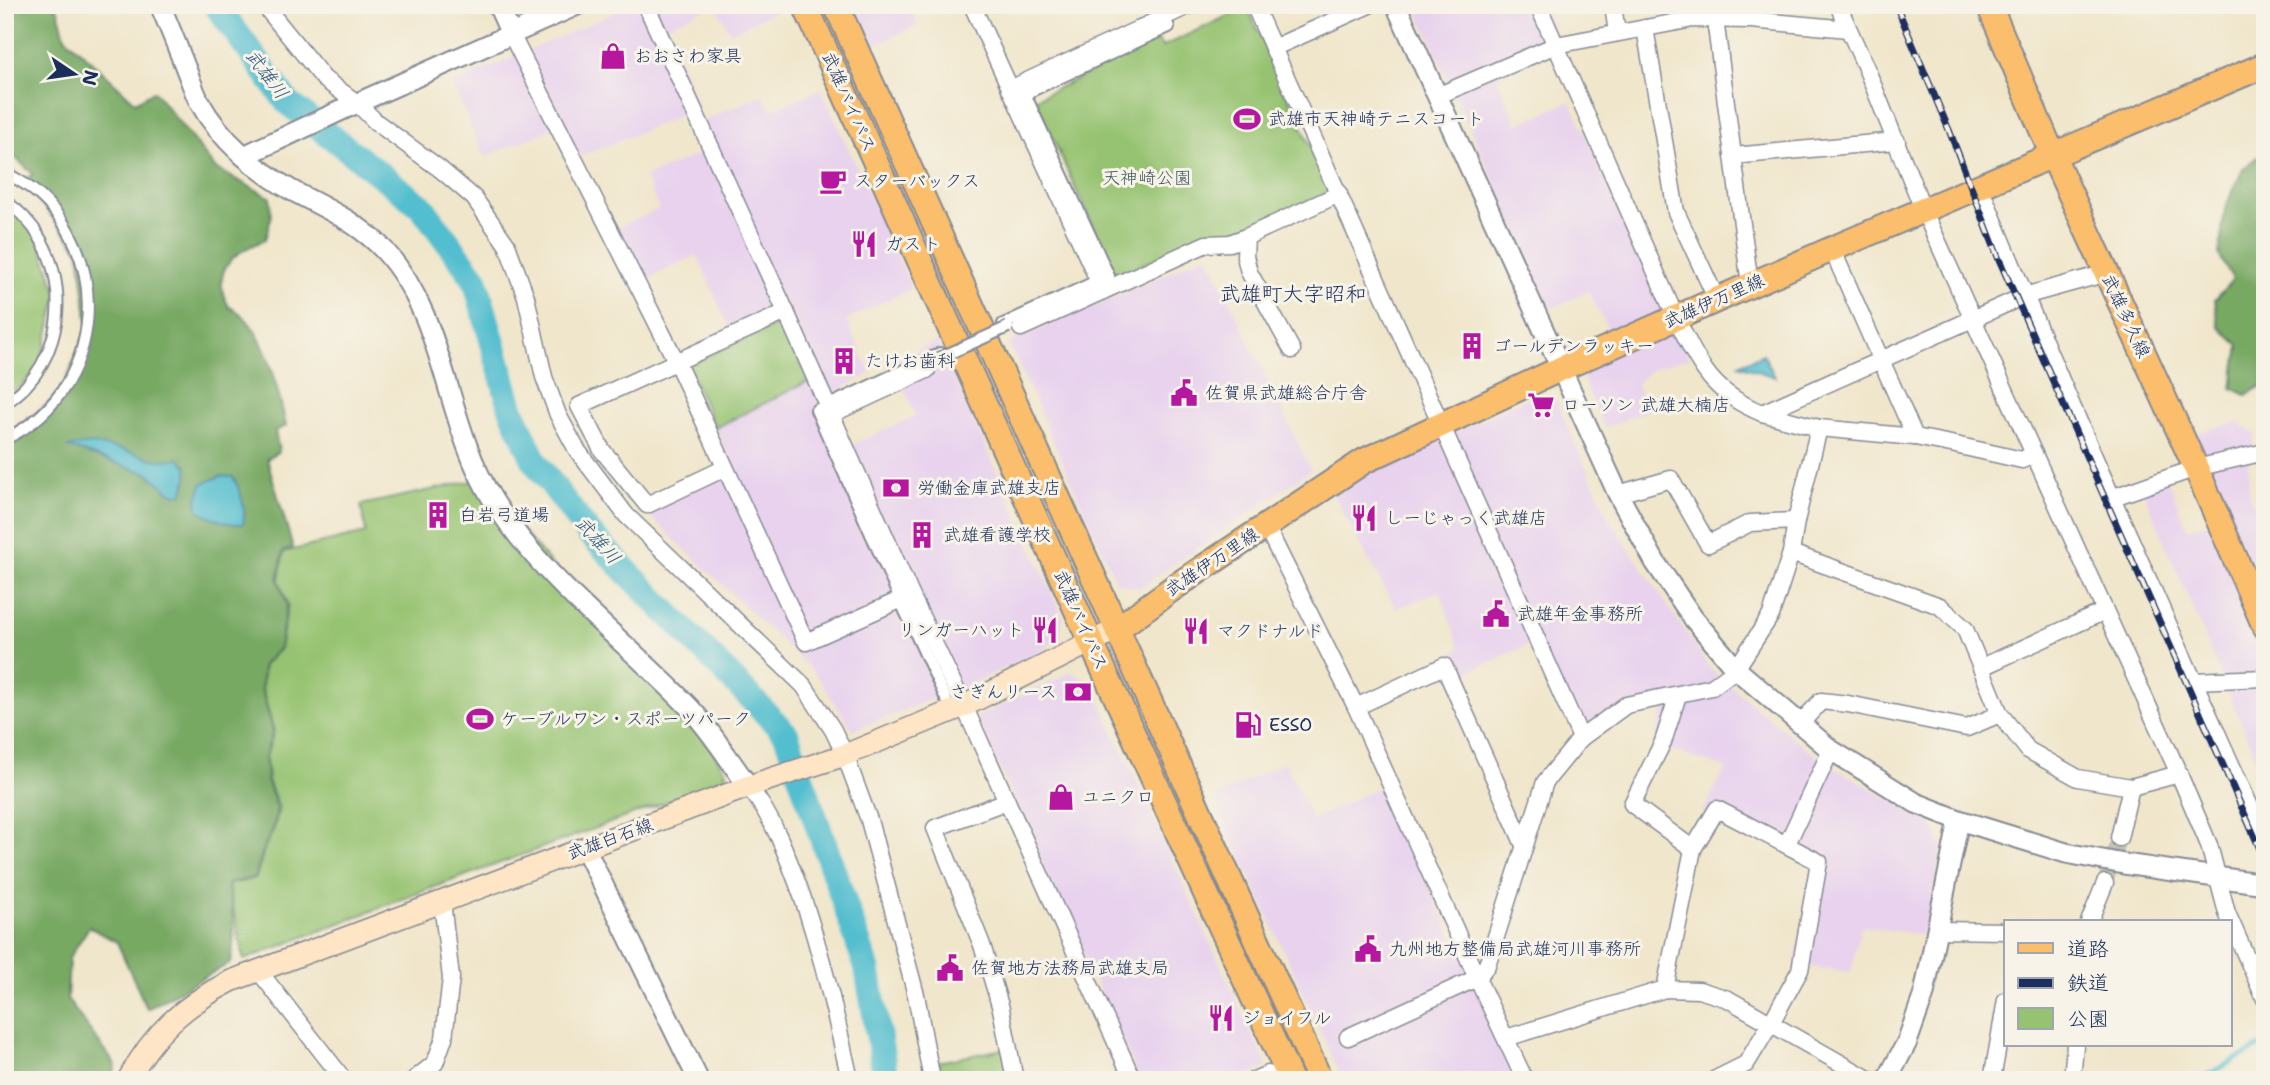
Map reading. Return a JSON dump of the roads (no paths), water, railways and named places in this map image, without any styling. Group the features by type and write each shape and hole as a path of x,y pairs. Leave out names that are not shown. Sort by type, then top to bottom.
{"main road":[{"name":"武雄バイパス","path":"805,5 1091,642 1271,1078"},
{"name":"武雄バイパス","path":"836,5 1320,1080"},
{"name":"武雄多久線","path":"1989,5 2053,156 2196,468 2265,627"},
{"name":"武雄伊万里線","path":"1117,629 1300,501 1364,461 1560,369 1750,285 2265,65"},
{"name":"武雄白石線","path":"128,1080 142,1056 172,1018 211,991 258,970 584,848 753,785 844,755 1117,629"}],"street":[{"path":"160,5 200,103 222,134 267,175 343,216 383,250 413,290 428,323 463,431 492,499 557,581 687,705 753,785 782,839 814,931 829,983 850,1080"},
{"path":"264,5 324,79 350,106 376,121 474,198 507,245 526,297 544,377 558,415 577,450 626,515 804,686 833,730 869,820 912,982 932,1080"},
{"path":"498,5 676,361 806,642 903,598"},
{"path":"244,156 577,5"},
{"path":"646,5 829,408 903,598 1007,801 1133,1080"},
{"path":"972,5 1099,284"},
{"path":"1010,89 1159,13 1190,5"},
{"path":"1254,5 1581,738"},
{"path":"1273,48 1370,5"},
{"path":"1396,5 1618,494 1655,562 1693,618 1736,669 1831,750 1916,803 1959,820 2066,853 2265,884"},
{"path":"1538,5 1676,318 1699,363 1718,388 1740,404 1762,413 1819,429 1951,443 2022,460 2034,454"},
{"path":"1613,5 1618,33"},
{"path":"1838,5 1897,141 1923,209 2179,774 2209,845 2229,920"},
{"path":"1099,284 1109,276 1025,94 1169,27 1159,13"},
{"path":"1437,96 1556,45 1693,19 1715,19 1749,13 1848,29"},
{"path":"1715,19 1750,285"},
{"path":"1645,28 1676,212 1717,300"},
{"path":"1733,156 1897,141"},
{"path":"5,173 24,182 61,218 79,251 87,290 88,326 80,362 61,393 40,417 5,439"},
{"path":"1980,186 2111,498 2265,840"},
{"path":"829,408 1099,284 1206,244 1230,243 1339,194"},
{"path":"5,201 22,216 47,250 55,271 58,295 57,321 50,345 27,386 5,404"},
{"path":"1246,237 1245,256 1249,272 1292,350"},
{"path":"1832,249 1915,438"},
{"path":"1762,413 2025,296 2107,273"},
{"path":"725,468 647,505 602,450 579,405 786,312"},
{"path":"1348,1037 1477,978 1487,965 1545,782 1581,738 1626,705 1712,687 1736,669 1771,615 1791,553 1796,521 1819,429"},
{"path":"2111,498 2196,468 2265,452"},
{"path":"1618,494 1671,479 1708,544 1751,523 1796,521"},
{"path":"1266,526 1356,707 1525,1080"},
{"path":"1791,553 1940,606 1965,629 2000,714 2028,750 2078,778 2131,787 2179,774"},
{"path":"1982,667 2105,611"},
{"path":"1356,707 1444,666 1524,845"},
{"path":"2194,681 2265,678"},
{"path":"1678,695 1663,743 1632,804 1693,849"},
{"path":"1800,724 1821,701 1967,728 2000,714"},
{"path":"1787,844 1831,750"},
{"path":"2119,838 2131,787"},
{"path":"1007,801 935,828 982,945 1001,1009 1015,1080"},
{"path":"1665,989 1693,849 1717,809 1819,862 1800,970 1745,1064 1714,1080"},
{"path":"1887,1080 1907,1042 1924,994 1959,820"},
{"path":"584,848 697,1077 696,1080"},
{"path":"2090,920 2105,883"},
{"path":"414,1080 435,1063 444,1038 451,978 442,902"},
{"path":"1937,930 2004,931"},
{"path":"2232,936 2236,954 2265,999"},
{"path":"258,970 344,1080"},
{"path":"1506,1038 1665,989 1699,990 1728,999 1870,1080"},
{"path":"1992,1080 2004,1011"},
{"path":"2072,1080 2074,1046"}],"water":[{"path":"1763,354 1775,377 1739,365"},
{"path":"93,444 156,460 180,459 187,466 182,495 170,492 149,474 67,447"},
{"path":"221,476 233,477 236,482 243,506 243,524 219,520 198,510 197,500 202,484"}],"waterway":[{"name":"武雄川","path":"216,5 288,103 422,207 475,279 511,408 535,462 588,532 786,734 867,968 886,1080"},
{"path":"2197,1080 2265,1044"}],"tunnel":[{"path":"2105,883 2119,838"}],"railway":[{"path":"1896,5 1949,130 1998,257 2265,860"}],"place":[{"name":"おおさわ家具","path":"613,56"},
{"name":"武雄市天神崎テニスコート","path":"1247,119"},
{"name":"スターバックス","path":"833,181"},
{"name":"ガスト","path":"864,244"},
{"name":"ゴールデンラッキー","path":"1472,346"},
{"name":"たけお歯科","path":"844,361"},
{"name":"佐賀県武雄総合庁舎","path":"1184,393"},
{"name":"ローソン 武雄大楠店","path":"1541,405"},
{"name":"労働金庫武雄支店","path":"896,488"},
{"name":"白岩弓道場","path":"438,515"},
{"name":"しーじゃっく武雄店","path":"1364,518"},
{"name":"武雄看護学校","path":"922,535"},
{"name":"武雄年金事務所","path":"1496,614"},
{"name":"リンガーハット","path":"1045,630"},
{"name":"マクドナルド","path":"1196,631"},
{"name":"さぎんリース","path":"1078,692"},
{"name":"ケーブルワン・スポーツパーク","path":"480,719"},
{"name":"ESSO","path":"1248,725"},
{"name":"ユニクロ","path":"1061,797"},
{"name":"九州地方整備局武雄河川事務所","path":"1368,949"},
{"name":"佐賀地方法務局武雄支局","path":"950,968"},
{"name":"ジョイフル","path":"1221,1018"}],"district":[{"name":"武雄町大字昭和","path":"1293,294"}],"park label":[{"name":"天神崎公園","path":"1147,178"}]}
